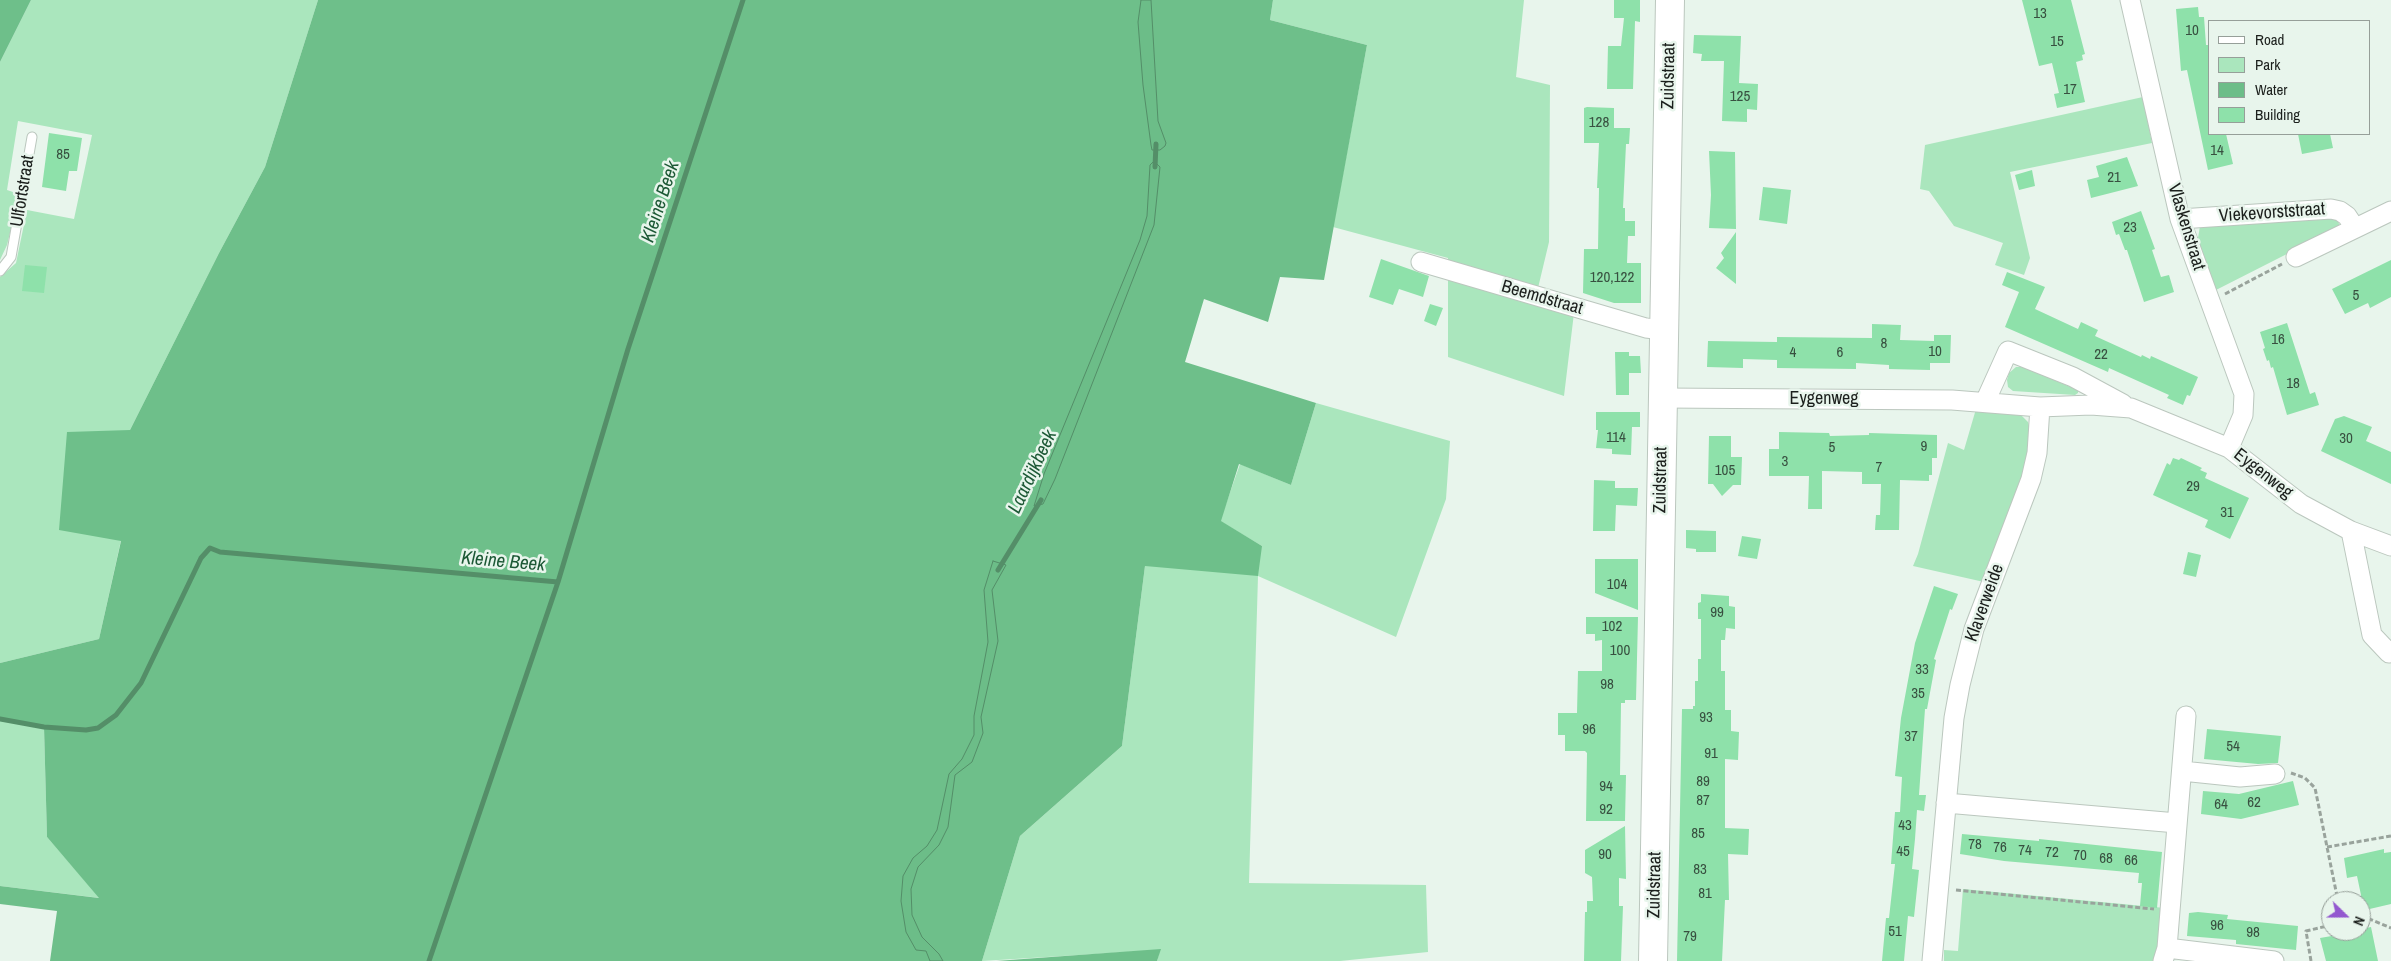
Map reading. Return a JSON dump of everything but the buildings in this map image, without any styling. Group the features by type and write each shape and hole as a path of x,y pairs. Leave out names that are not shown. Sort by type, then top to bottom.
{"main road":[{"name":"Zuidstraat","path":"1653,961 1670,0"}],"street":[{"name":"Vlaskenstraat","path":"2130,0 2180,219 2244,394 2243,415 2229,448"},
{"name":"Viekevorststraat","path":"2180,219 2331,209 2340,211 2347,216 2355,228"},
{"name":"Viekevorststraat","path":"2296,257 2391,211"},
{"name":"Beemdstraat","path":"1421,262 1646,328 1664,330"},
{"name":"Eygenweg","path":"1985,402 2008,351 2073,377 2131,408 2229,448 2302,504 2351,531 2391,546"},
{"name":"Eygenweg","path":"1662,398 1952,400 2040,407 2091,405 2131,408"},
{"name":"Klaverweide","path":"1932,961 1954,718 1966,656 1974,629 2031,479 2037,453 2040,407"},
{"path":"2351,531 2372,635 2389,653"},
{"path":"2186,716 2165,955 2274,961"},
{"path":"2182,772 2240,777 2275,774"},
{"path":"1946,803 2177,823"}],"lane":[{"name":"Ulfortstraat","path":"0,271 11,257 32,137"}],"path":[{"path":"2210,302 2296,257"},
{"path":"2275,774 2292,773 2312,784 2315,788 2336,891"},
{"path":"2327,847 2391,836"},
{"path":"1938,889 2170,911"},
{"path":"2371,920 2391,928"},
{"path":"2311,961 2306,931 2321,927"}],"green space":[{"path":"31,0 318,0 265,167 219,253 130,430 121,540 99,639 0,663 0,277 16,263 27,210 74,219 92,135 18,121 7,190 16,193 12,225 7,245 0,260 0,62"},
{"path":"1273,0 1524,0 1516,77 1550,85 1549,242 1538,288 1448,265 1448,258 1333,227 1367,45 1270,20"},
{"path":"2143,97 2152,143 2010,172 2030,258 2024,275 1995,265 2003,243 1954,226 1929,191 1920,189 1925,145"},
{"path":"2333,217 2338,221 2340,227 2216,290 2197,244 2200,226"},
{"path":"1448,276 1574,313 1564,396 1448,357"},
{"path":"2016,367 2023,367 2078,390 2078,393 2075,395 2013,391 2008,387 2007,380 2009,373"},
{"path":"1316,403 1450,441 1446,499 1396,637 1258,576 1249,883 1426,885 1428,952 1340,961 1157,961 1160,950 982,961 1020,836 1122,746 1145,566 1262,546 1220,521 1240,464 1291,485"},
{"path":"1976,409 2019,413 2028,422 2031,432 2026,471 1984,582 1913,566 1918,554 1948,443 1964,450"},
{"path":"0,719 44,727 47,837 100,898 0,886"},
{"path":"1963,889 2165,908 2163,945 2158,945 2156,961 1944,961 1944,950 1958,951"}],"shaded area":[{"path":"0,0 31,0 0,62"},
{"path":"318,0 1273,0 1270,20 1367,45 1324,280 1280,277 1268,322 1204,299 1185,362 1316,403 1291,485 1239,464 1221,521 1262,546 1258,576 1145,566 1122,746 1020,836 982,961 50,961 57,911 0,904 0,886 99,898 47,837 44,727 0,719 0,663 99,639 121,541 59,530 67,432 130,430 219,253 265,167"},
{"path":"1161,949 1157,961 996,961"}],"water":[{"path":"1141,0 1151,0 1158,121 1166,143 1160,150 1152,150 1143,85 1138,22"},
{"path":"1154,161 1160,167 1154,225 1055,479 1043,504 1034,506 1044,474 1140,240 1147,216 1150,165"},
{"path":"993,561 1006,565 992,590 998,641 981,717 983,733 972,762 955,775 948,827 939,845 918,867 911,889 912,915 922,937 939,954 943,961 930,961 926,951 916,950 906,932 901,901 903,876 913,858 927,846 937,830 949,774 962,759 974,735 974,716 988,642 984,590"}],"waterway":[{"name":"Kleine Beek","path":"0,719 44,727 86,730 98,728 116,715 141,683 201,558 210,548 220,552 558,582 628,349 743,0"},
{"name":"Laardijkbeek","path":"1155,167 1156,144"},
{"name":"Laardijkbeek","path":"998,570 1041,500"},
{"path":"429,961 558,582"}]}
